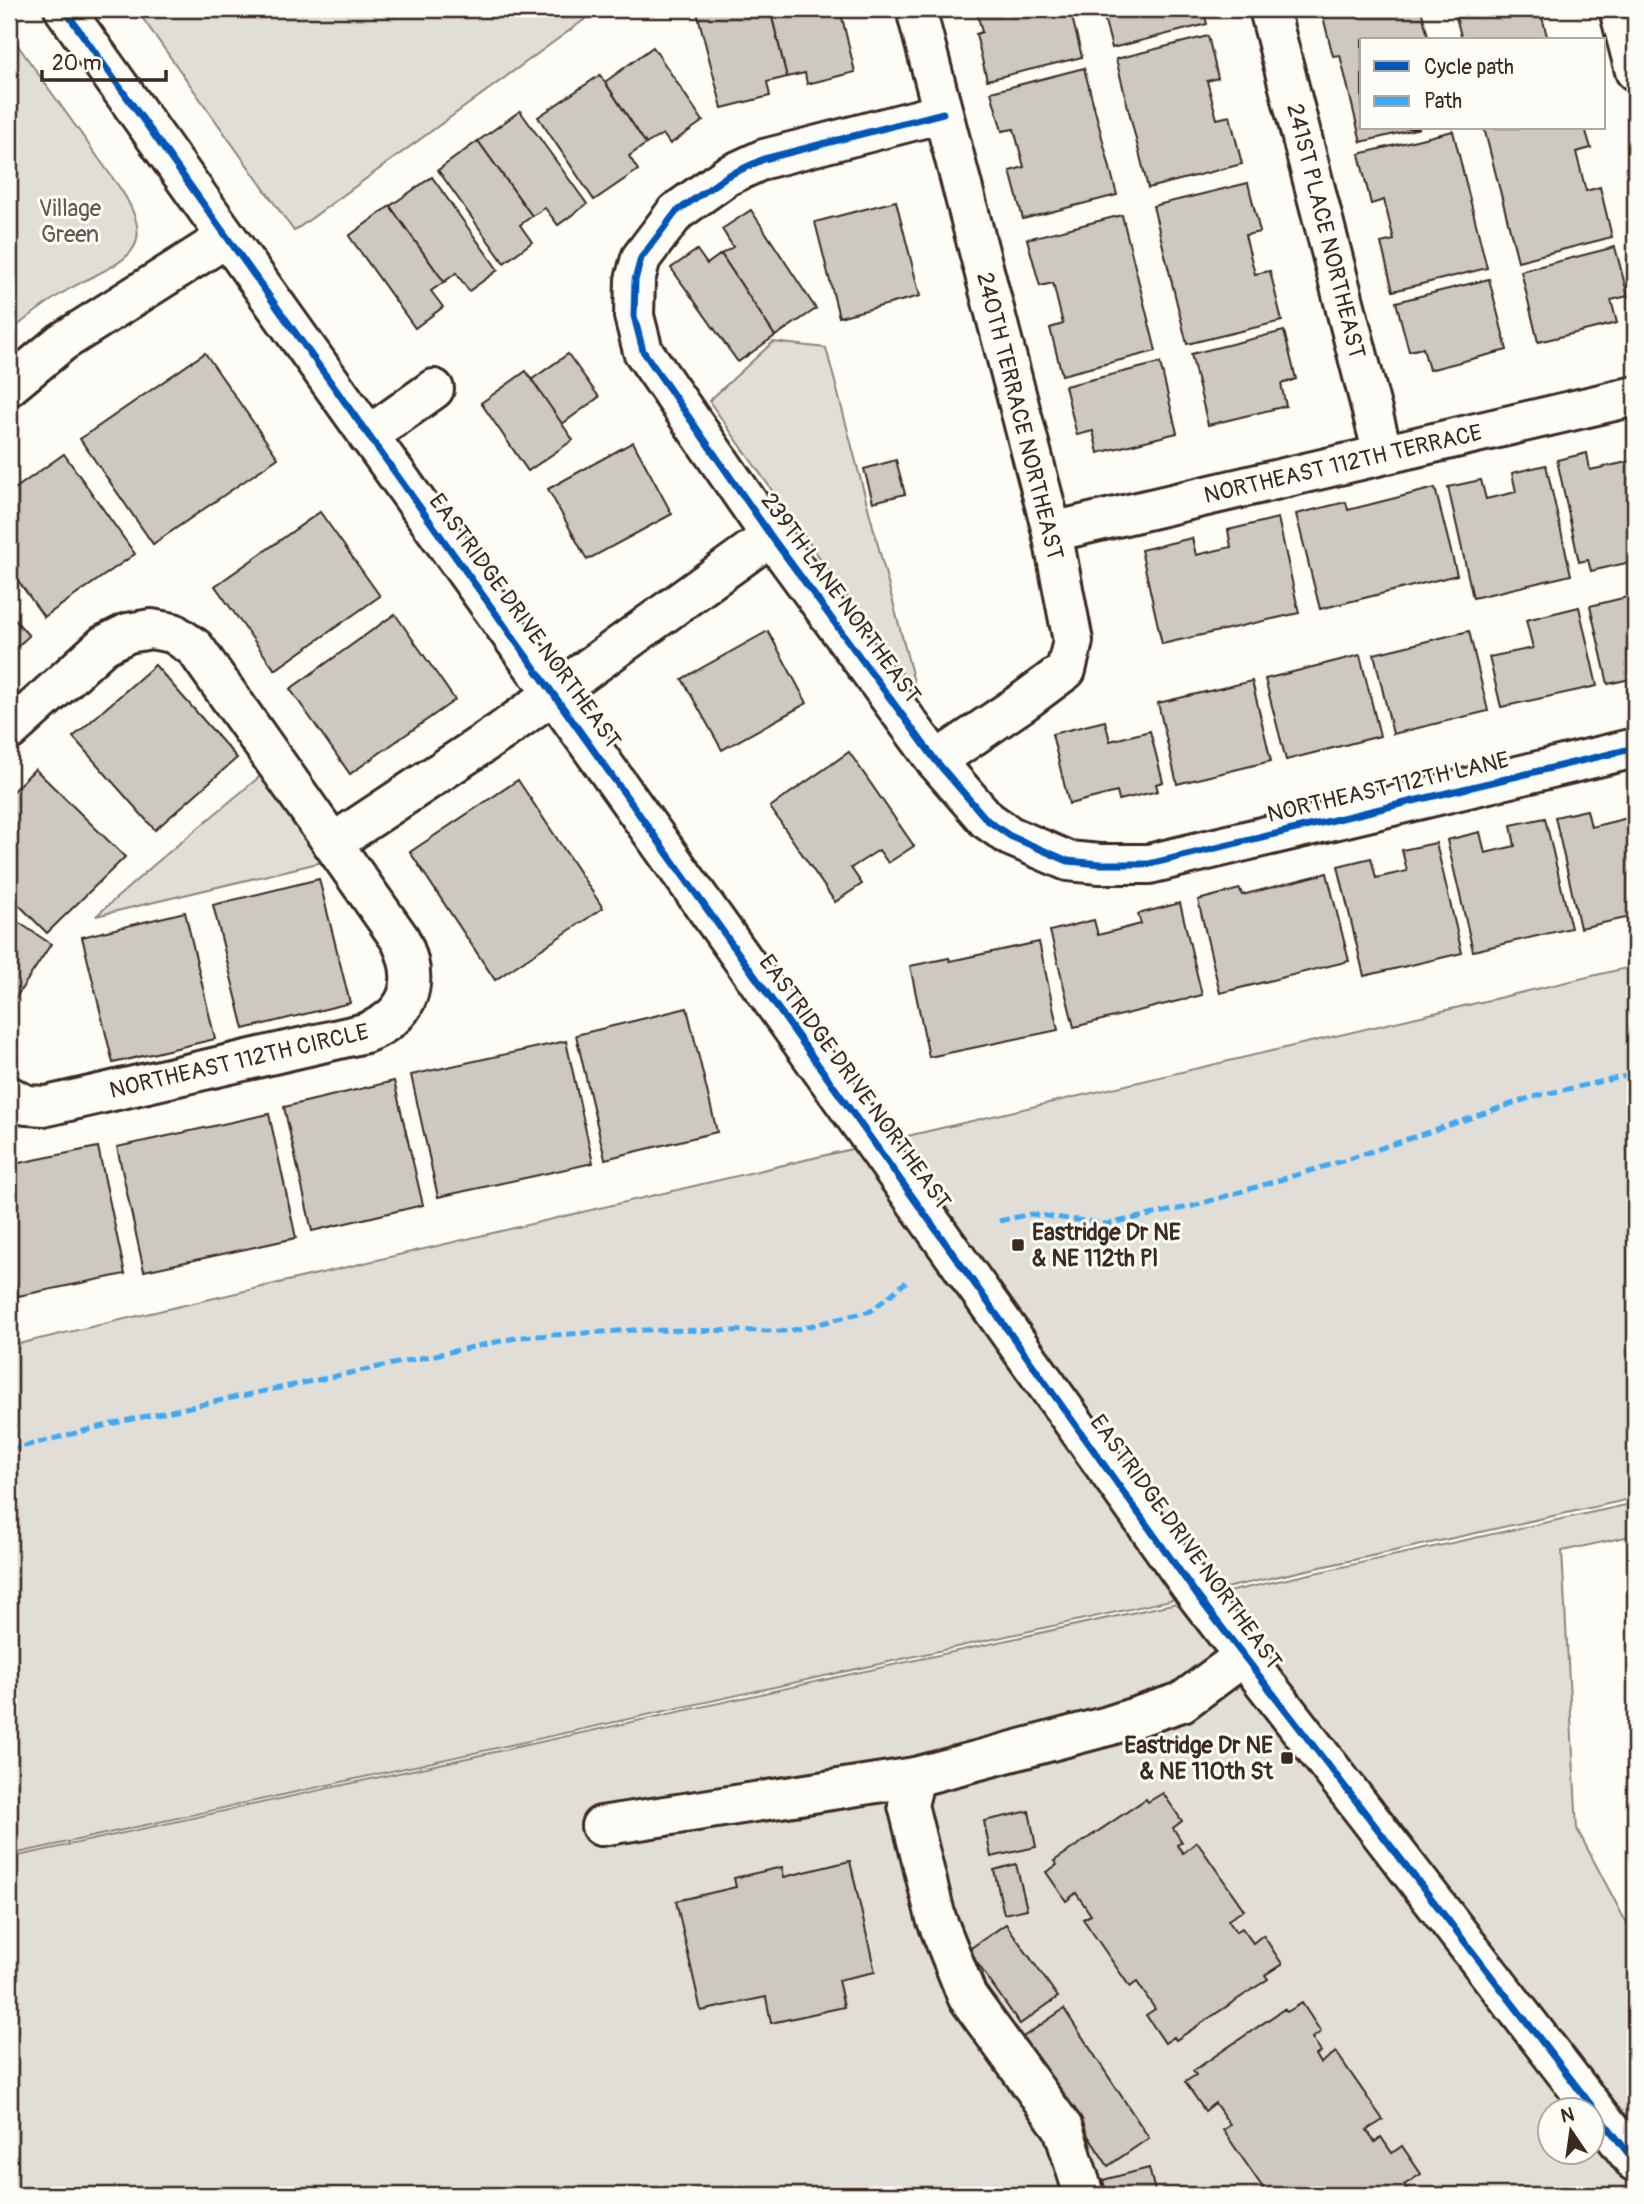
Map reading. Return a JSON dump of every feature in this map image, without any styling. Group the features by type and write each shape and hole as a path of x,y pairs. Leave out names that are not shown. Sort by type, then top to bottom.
{"street":[{"name":"EASTRIDGE DRIVE NORTHEAST","path":"64,9 1199,1598 1635,2162"},
{"name":"240TH TERRACE NORTHEAST","path":"916,9 1052,532 1073,641 1066,670 936,761"},
{"name":"241ST PLACE NORTHEAST","path":"1269,9 1383,454"},
{"path":"1619,9 1635,71"},
{"name":"239TH LANE NORTHEAST","path":"943,113 764,159 727,176 676,212 641,258 635,280 634,316 643,351 771,536 936,761 987,820 1010,836 1068,861 1149,864"},
{"path":"9,386 62,342 226,238"},
{"path":"368,436 434,389"},
{"name":"NORTHEAST 112TH TERRACE","path":"1052,532 1635,396"},
{"path":"333,843 502,731 771,536"},
{"name":"NORTHEAST 112TH CIRCLE","path":"9,731 104,645 128,633 151,629 173,633 195,648 400,939 407,952 411,982 407,997 397,1014 383,1026 365,1033 47,1106 26,1105 9,1096"},
{"name":"NORTHEAST 112TH LANE","path":"1149,864 1635,748"},
{"path":"601,1826 915,1777 1108,1726 1182,1702 1244,1656"},
{"path":"915,1777 908,1805 936,1918 967,1996 1063,2128 1084,2195"}],"green space":[{"path":"136,9 599,9 294,231"},
{"name":"Village Green","path":"9,33 122,191 138,229 136,243 130,253 119,262 63,293 9,332"},
{"path":"773,342 826,348 918,697 709,401"},
{"path":"276,763 343,857 96,916 156,863"},
{"path":"1635,966 1635,1498 9,1855 9,1346"},
{"path":"1635,1503 1635,1535 1562,1551 1577,1829 1635,1939 1635,2195 9,2195 9,1858"}],"building":[{"path":"708,9 770,9 787,77 767,82 770,96 722,108 697,12"},
{"path":"770,9 840,9 855,72 807,84 805,73 787,77"},
{"path":"976,9 1070,9 1082,57 987,80 976,34 982,32"},
{"path":"1102,9 1203,9 1207,24 1112,48"},
{"path":"1321,9 1421,9 1428,38 1360,38 1360,130 1412,130 1361,142 1340,55 1333,56"},
{"path":"1454,9 1540,9 1547,38 1461,38"},
{"path":"1208,36 1218,78 1207,81 1217,119 1230,116 1242,164 1148,188 1116,59"},
{"path":"653,47 703,121 670,144 663,134 646,144 605,82"},
{"path":"1084,68 1117,195 1023,219 1010,171 1024,167 1014,129 1002,131 991,92"},
{"path":"600,75 646,144 629,156 638,170 594,200 538,117"},
{"path":"520,111 587,204 558,225 545,208 532,216 478,141"},
{"path":"1485,130 1586,130 1591,148 1576,152 1586,191 1600,187 1612,237 1518,261"},
{"path":"1453,131 1487,268 1393,291 1381,243 1394,240 1384,200 1371,204 1359,154"},
{"path":"478,141 532,216 520,225 532,242 504,263 438,170"},
{"path":"432,177 498,270 469,291 456,273 444,282 390,206"},
{"path":"1248,183 1260,232 1245,235 1255,274 1270,271 1282,321 1187,344 1153,206"},
{"path":"896,201 920,296 839,317 815,222"},
{"path":"390,206 444,282 431,291 443,307 415,328 349,236"},
{"path":"751,210 816,309 775,336 721,254 733,247 722,229"},
{"path":"1122,215 1156,351 1062,375 1050,328 1063,324 1053,283 1040,286 1027,239"},
{"path":"1615,247 1628,296 1611,300 1617,323 1538,342 1521,271"},
{"path":"697,250 707,264 721,254 775,336 738,362 671,268"},
{"path":"1489,279 1507,350 1429,370 1423,348 1409,351 1396,302"},
{"path":"1284,331 1296,379 1281,384 1286,406 1208,425 1191,354"},
{"path":"205,353 278,458 153,544 80,439"},
{"path":"568,354 599,397 562,424 531,380"},
{"path":"1160,363 1177,433 1098,453 1093,431 1077,435 1065,386"},
{"path":"526,371 573,440 528,471 481,403"},
{"path":"633,442 672,514 587,560 548,489"},
{"path":"1587,453 1590,470 1632,461 1635,477 1635,561 1591,571 1588,560 1579,562 1557,460"},
{"path":"64,454 135,554 44,617 9,568 9,493"},
{"path":"896,460 905,494 873,502 864,469"},
{"path":"1546,465 1571,575 1473,598 1448,487 1481,480 1486,499 1516,492 1512,473"},
{"path":"1435,488 1457,575 1320,609 1296,514 1346,502 1348,510"},
{"path":"320,512 380,596 275,670 215,586"},
{"path":"1278,518 1299,613 1162,644 1141,550 1192,538 1196,555 1231,547 1228,530"},
{"path":"1635,595 1635,678 1608,684 1590,606"},
{"path":"1579,607 1597,686 1501,707 1489,657 1533,648 1526,620"},
{"path":"9,613 29,636 9,654"},
{"path":"395,614 455,700 350,774 290,689"},
{"path":"768,631 807,703 722,750 682,679"},
{"path":"1469,631 1488,711 1393,734 1374,654"},
{"path":"1360,655 1380,736 1286,760 1265,679"},
{"path":"155,665 237,758 155,830 73,737"},
{"path":"1252,681 1271,761 1177,784 1158,703"},
{"path":"1105,721 1110,741 1150,731 1163,782 1156,784 1158,791 1119,800 1117,792 1069,804 1052,734"},
{"path":"849,752 914,846 888,863 879,850 851,868 862,884 835,902 770,807"},
{"path":"35,769 125,857 47,933 9,895 9,795"},
{"path":"518,780 603,908 495,980 410,852"},
{"path":"1587,810 1591,827 1632,817 1635,831 1635,916 1580,928 1555,817"},
{"path":"1545,818 1571,928 1473,951 1447,840 1480,832 1485,853 1515,846 1511,825"},
{"path":"1436,843 1462,953 1364,976 1338,866 1371,858 1376,878 1407,871 1402,850"},
{"path":"1327,873 1349,961 1220,993 1198,900 1240,889 1242,895"},
{"path":"319,879 350,1003 244,1029 213,905"},
{"path":"1180,903 1202,995 1074,1027 1050,931 1094,920 1098,935 1141,924 1138,914"},
{"path":"185,912 215,1039 113,1063 82,937"},
{"path":"9,916 51,944 9,1008"},
{"path":"1039,942 1058,1030 929,1057 910,966 949,958 950,961"},
{"path":"687,1008 717,1132 605,1159 576,1035"},
{"path":"566,1041 593,1163 438,1197 411,1075"},
{"path":"394,1081 423,1205 312,1231 284,1107"},
{"path":"269,1114 296,1238 144,1271 117,1147"},
{"path":"98,1147 125,1274 18,1296 9,1251 9,1165"},
{"path":"1163,1793 1182,1821 1173,1828 1182,1842 1177,1845 1183,1853 1197,1842 1244,1910 1228,1920 1236,1932 1242,1928 1253,1943 1263,1935 1282,1964 1265,1975 1268,1979 1176,2040 1174,2037 1165,2043 1146,2015 1155,2009 1137,1982 1130,1987 1083,1919 1091,1915 1076,1893 1066,1901 1046,1872 1057,1865 1054,1861 1146,1799 1148,1802"},
{"path":"1029,1811 1036,1847 991,1857 984,1821"},
{"path":"850,1861 875,1972 838,1980 844,2007 771,2023 766,1997 701,2011 676,1901 736,1887 734,1878 782,1867 784,1877"},
{"path":"1016,1864 1027,1909 1004,1914 994,1870"},
{"path":"1006,1924 1058,1997 1020,2024 968,1950"},
{"path":"1302,2003 1321,2032 1312,2038 1321,2052 1316,2055 1321,2063 1336,2052 1383,2120 1367,2130 1375,2142 1381,2137 1392,2153 1402,2146 1421,2174 1404,2185 1407,2189 1397,2195 1278,2195 1276,2192 1268,2195 1223,2130 1230,2125 1215,2103 1205,2111 1185,2082 1196,2075 1193,2071 1284,2009 1287,2012"},
{"path":"1064,2009 1149,2138 1108,2166 1023,2037"},
{"path":"1149,2168 1156,2195 1107,2195 1103,2180"}],"marked path":[{"path":"999,1221 1031,1214 1107,1224 1193,1206 1346,1160 1532,1097 1635,1074"},
{"path":"9,1450 119,1422 520,1337 634,1330 789,1331 871,1311 906,1282"}],"cycle path":[{"path":"64,9 1199,1598 1635,2162"},
{"path":"943,113 764,159 727,176 676,212 641,258 635,280 634,316 643,351 771,536 936,761 987,820 1010,836 1068,861 1149,864 1635,748"}],"place":[{"name":"Eastridge Dr NE & NE 112th Pl","path":"1018,1245"},
{"name":"Eastridge Dr NE & NE 110th St","path":"1287,1758"}]}
